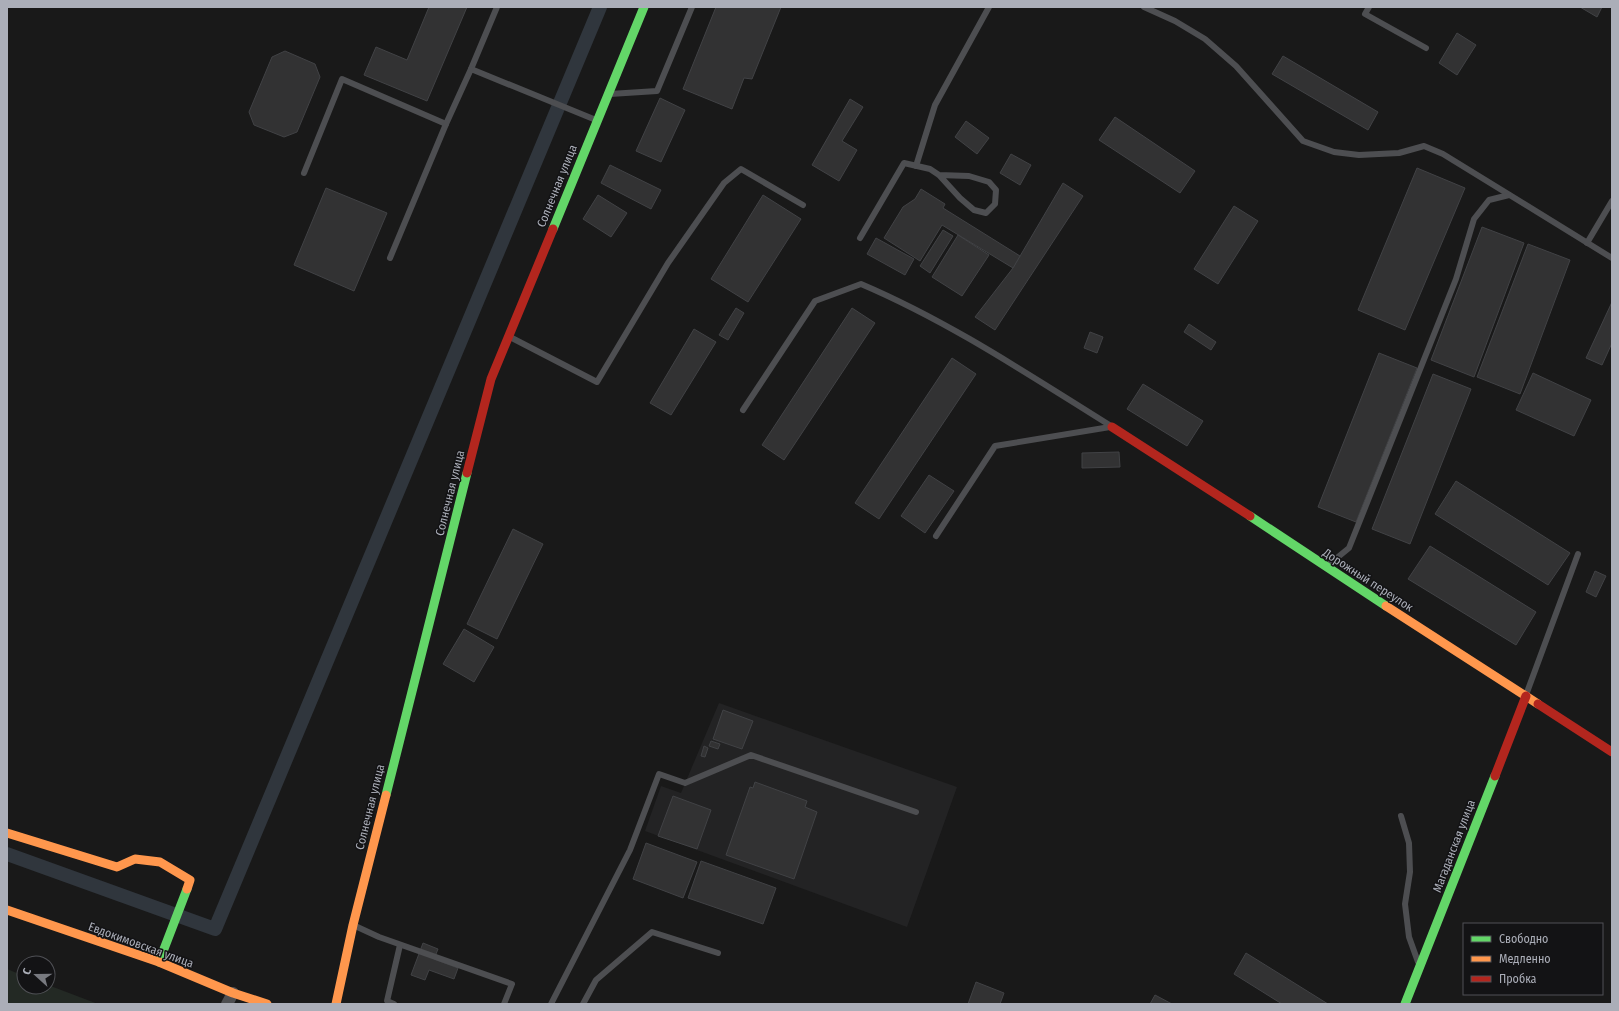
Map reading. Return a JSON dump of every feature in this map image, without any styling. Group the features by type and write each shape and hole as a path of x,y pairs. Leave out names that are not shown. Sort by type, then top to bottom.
{"main road":[{"name":"Солнечная улица","path":"336,1004 353,924 491,379 644,7"},
{"name":"Дорожный переулок","path":"1112,427 1222,497 1326,567 1612,752"},
{"name":"Магаданская улица","path":"1405,1004 1526,696"},
{"path":"7,833 117,867 135,859 160,862 190,880 159,962"},
{"name":"Евдокимовская улица","path":"7,910 159,962 230,999 267,1004"}],"lane":[{"path":"390,258 497,7"},
{"path":"608,94 657,91 692,7"},
{"path":"916,166 935,105 988,7"},
{"path":"1144,7 1175,21 1205,40 1236,66 1303,141 1334,152 1359,155 1399,153 1424,146 1443,154 1612,258"},
{"path":"1369,7 1366,14 1426,48"},
{"path":"471,69 597,120"},
{"path":"304,173 342,79 446,124"},
{"path":"860,238 904,163 930,169 939,174 960,198 974,210 986,213 994,204 996,190 989,182 969,176 939,174"},
{"path":"508,336 597,382 668,263 724,183 741,169 803,205"},
{"path":"1326,567 1349,548 1456,279 1474,219 1489,200 1509,195"},
{"path":"1587,243 1612,201"},
{"path":"743,410 814,301 861,284 881,292 975,341 1112,427"},
{"path":"936,536 995,446 1112,427"},
{"path":"1526,696 1578,554"},
{"path":"551,1004 630,850 659,774 685,783 751,755 916,812"},
{"path":"1401,816 1409,843 1410,872 1405,904 1408,938 1420,967"},
{"path":"353,924 378,937 512,984 504,1004"},
{"path":"583,1004 596,980 652,932 718,953"},
{"path":"394,1004 387,1002 400,944"}],"shaded area":[{"path":"719,703 957,787 907,927 645,831 661,786 681,793"},
{"path":"7,969 16,973 16,995 56,995 56,988 98,1004 7,1004"}],"building":[{"path":"429,7 467,7 427,101 364,75 376,47 407,60"},
{"path":"716,7 781,7 752,79 744,78 732,109 683,89"},
{"path":"1580,7 1602,7 1597,17"},
{"path":"1457,33 1476,45 1457,75 1439,63"},
{"path":"285,51 315,64 320,77 297,132 284,137 254,125 249,112 272,57"},
{"path":"1283,56 1378,112 1368,130 1272,74"},
{"path":"660,98 685,110 661,162 636,151"},
{"path":"850,99 863,107 842,141 857,150 839,181 812,165"},
{"path":"1115,117 1195,171 1180,193 1099,140"},
{"path":"966,121 989,138 977,154 955,137"},
{"path":"1011,154 1031,165 1020,185 1000,173"},
{"path":"610,165 661,190 651,209 601,183"},
{"path":"1417,168 1465,188 1405,330 1358,310"},
{"path":"1063,183 1083,196 995,330 975,317 1013,268"},
{"path":"326,188 387,213 354,291 294,265"},
{"path":"921,189 945,204 943,208 1020,256 1013,268 942,225 920,261 884,238 903,207 915,199"},
{"path":"598,195 627,213 611,237 583,219"},
{"path":"763,195 801,219 748,302 711,279"},
{"path":"1234,206 1258,221 1218,284 1194,269"},
{"path":"1482,227 1524,243 1474,377 1431,360"},
{"path":"943,230 953,236 930,273 920,266"},
{"path":"958,235 989,255 962,296 932,277"},
{"path":"876,238 914,259 905,275 867,254"},
{"path":"1528,244 1570,260 1520,394 1477,377"},
{"path":"1612,302 1612,343 1602,365 1586,358"},
{"path":"736,308 744,313 728,340 719,335"},
{"path":"852,308 875,323 784,460 762,445"},
{"path":"1189,324 1216,342 1211,350 1184,332"},
{"path":"694,329 716,342 671,415 650,403"},
{"path":"1090,332 1103,337 1097,353 1084,348"},
{"path":"1379,353 1417,368 1356,522 1318,507"},
{"path":"952,358 976,374 879,519 855,503"},
{"path":"1533,373 1591,400 1574,436 1516,410"},
{"path":"1433,374 1471,389 1410,544 1372,529"},
{"path":"1143,384 1203,421 1187,446 1127,409"},
{"path":"1119,452 1120,467 1082,468 1082,453"},
{"path":"929,475 954,491 925,533 901,516"},
{"path":"1456,481 1570,553 1548,585 1435,514"},
{"path":"513,529 543,544 497,639 467,624"},
{"path":"1430,546 1536,612 1516,645 1408,579"},
{"path":"1595,571 1606,576 1596,597 1586,592"},
{"path":"464,629 494,647 474,682 443,664"},
{"path":"723,710 753,721 742,749 713,739"},
{"path":"711,741 720,744 718,749 709,746"},
{"path":"704,746 708,748 705,757 701,756"},
{"path":"755,782 807,801 805,807 817,812 794,879 726,855 750,787 753,788"},
{"path":"673,796 711,810 697,849 658,836"},
{"path":"646,843 697,862 683,898 633,879"},
{"path":"701,861 776,888 763,924 688,898"},
{"path":"423,943 438,949 434,959 458,968 454,979 429,970 425,980 411,975"},
{"path":"1246,953 1328,1004 1282,1004 1234,974"},
{"path":"976,982 1004,993 1000,1004 968,1004"},
{"path":"1155,995 1172,1004 1150,1004"}],"waterway":[{"path":"7,854 215,929 600,7"}],"traffic: fast":[{"path":"553,229 644,7"},
{"path":"386,795 467,473"},
{"path":"1250,516 1386,606"},
{"path":"1405,1004 1495,776"},
{"path":"159,962 187,889"}],"traffic: slow":[{"path":"1386,606 1538,704"},
{"path":"336,1004 353,925 386,795"},
{"path":"7,833 117,867 135,859 160,862 190,880 187,889"},
{"path":"7,910 159,962 233,993 267,1004"}],"traffic: jam":[{"path":"467,473 491,379 553,229"},
{"path":"1112,427 1250,516"},
{"path":"1495,776 1526,696"},
{"path":"1538,704 1612,752"}]}
